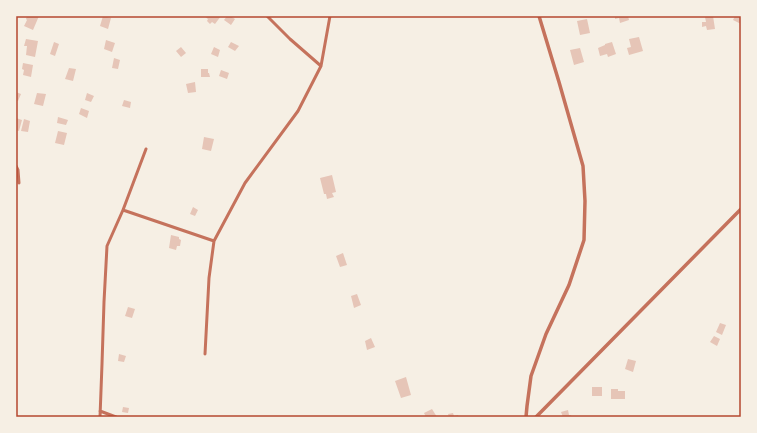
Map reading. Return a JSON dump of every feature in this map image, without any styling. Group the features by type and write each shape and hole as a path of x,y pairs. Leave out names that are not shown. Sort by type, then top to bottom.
{"street":[{"path":"267,16 290,39 321,66"},
{"path":"205,354 209,278 214,241 245,182 298,111 321,66 330,16"},
{"path":"526,417 531,376 546,334 569,285 584,240 585,208 583,166 539,16"},
{"path":"100,417 107,246 123,210 146,149"},
{"path":"16,166 18,170 19,183"},
{"path":"536,417 741,209"},
{"path":"123,210 214,241"},
{"path":"100,410 116,417"}],"building":[{"path":"27,16 39,16 33,30 24,26"},
{"path":"103,16 111,18 108,29 100,26"},
{"path":"204,16 221,16 215,24 212,22 210,24 207,21 208,19"},
{"path":"227,16 235,19 231,25 224,20"},
{"path":"615,16 628,16 629,20 620,23 619,18 615,19"},
{"path":"713,16 715,29 707,30 706,26 702,27 702,22 706,22 705,17"},
{"path":"735,16 741,16 741,24 733,20"},
{"path":"587,19 590,33 580,35 577,21"},
{"path":"639,37 643,51 629,55 627,48 631,47 629,39"},
{"path":"26,39 38,41 35,57 26,55 27,46 24,46"},
{"path":"106,40 115,43 112,52 104,49"},
{"path":"54,42 59,44 55,56 50,54"},
{"path":"231,42 239,46 235,51 228,47"},
{"path":"612,42 616,54 608,57 607,54 600,56 598,48"},
{"path":"181,47 186,53 181,57 176,51"},
{"path":"214,47 220,50 218,57 211,54"},
{"path":"580,48 584,62 574,65 570,50"},
{"path":"114,58 120,60 118,69 112,68"},
{"path":"23,63 33,65 31,77 23,75"},
{"path":"69,68 76,69 73,81 65,79"},
{"path":"201,69 208,69 210,77 201,77"},
{"path":"221,70 229,73 227,79 219,76"},
{"path":"195,82 196,92 188,93 186,84"},
{"path":"16,92 21,94 18,101 16,100"},
{"path":"37,93 46,94 43,106 34,104"},
{"path":"87,93 94,96 91,102 85,100"},
{"path":"124,100 131,102 130,108 122,106"},
{"path":"81,108 89,111 87,118 79,114"},
{"path":"58,117 68,120 66,125 57,123"},
{"path":"16,118 22,120 19,131 16,130"},
{"path":"24,119 30,121 28,132 21,131"},
{"path":"58,131 67,133 64,145 55,143"},
{"path":"204,137 214,139 211,151 202,149"},
{"path":"332,175 336,192 332,193 334,197 327,199 326,194 324,194 320,178"},
{"path":"193,207 198,210 195,216 190,214"},
{"path":"171,235 179,237 181,240 180,246 177,246 176,250 169,248"},
{"path":"343,253 347,265 340,267 336,256"},
{"path":"357,294 361,305 354,308 351,296"},
{"path":"128,307 135,309 132,318 125,316"},
{"path":"720,323 726,325 722,335 716,332"},
{"path":"714,336 720,339 717,346 710,342"},
{"path":"371,338 375,347 367,350 365,341"},
{"path":"119,354 126,356 124,362 118,361"},
{"path":"628,359 636,361 633,372 625,369"},
{"path":"406,377 411,395 401,398 395,381"},
{"path":"592,387 602,387 602,396 592,396"},
{"path":"611,389 625,391 625,399 611,399"},
{"path":"123,407 129,408 128,413 122,412"},
{"path":"432,409 437,417 426,417 424,413"},
{"path":"568,410 569,415 572,417 563,417 561,412"},
{"path":"453,413 454,416 458,415 459,417 449,417 448,414"}]}
